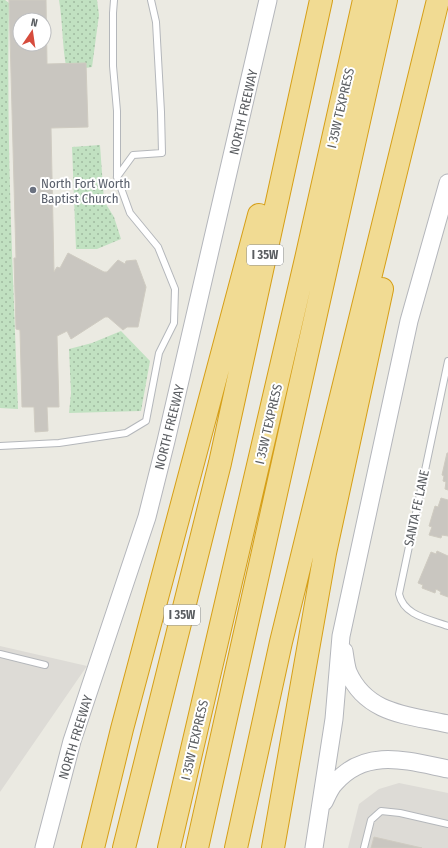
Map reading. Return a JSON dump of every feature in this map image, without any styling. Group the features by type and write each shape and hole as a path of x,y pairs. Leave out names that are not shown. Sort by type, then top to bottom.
{"highway":[{"name":"I 35W","path":"124,848 220,463 321,0"},
{"name":"I 35W TEXPRESS","path":"169,848 306,259 364,0"},
{"name":"I 35W TEXPRESS","path":"198,847 386,0"},
{"path":"236,848 281,642 438,0"},
{"path":"94,848 124,722 256,228 287,98 311,47"},
{"path":"273,848 325,553 388,260 382,225"}],"main road":[{"name":"NORTH FREEWAY","path":"44,848 72,741 146,517 170,426 268,0"},
{"path":"314,848 334,719 340,636 409,321 448,183"},
{"path":"340,636 348,672 366,698 384,710 448,724"},
{"path":"320,809 334,784 350,768 365,762 385,759 408,760 448,769"}],"lane":[{"path":"0,446 59,443 126,434 146,421 159,353 174,323 175,289 158,247 130,213 117,177 117,111 113,66 114,0"},
{"path":"117,177 133,155 162,152 156,22 151,0"},
{"name":"SANTA FE LANE","path":"448,361 398,594 401,603 407,609 415,614 448,626"},
{"path":"0,654 45,665"},
{"path":"364,848 371,820 381,811 400,813 448,824"}],"shaded area":[{"path":"0,646 87,666 0,792"},
{"path":"399,783 448,793 448,848 348,848 359,804 379,789"}],"green space":[{"path":"0,0 5,0 9,3 9,155 18,409 0,408"},
{"path":"59,0 97,0 99,15 92,67 67,71"},
{"path":"100,145 104,201 114,217 121,239 97,249 76,249 72,147"},
{"path":"121,331 150,361 141,411 69,413 71,393 69,349 92,343"}],"building":[{"name":"North Fort Worth Baptist Church","path":"9,0 46,0 46,12 12,12 12,52 47,52 47,64 86,63 88,127 51,128 54,272 57,267 60,268 68,253 104,272 107,272 118,260 125,264 126,261 136,260 146,287 138,327 127,327 123,330 108,317 105,317 71,339 67,331 57,336 59,407 47,407 48,431 35,432 34,407 22,407 20,330 16,329 14,258 16,258"},
{"path":"447,453 448,490 445,489 446,482 443,481 444,476 442,475"},
{"path":"441,498 448,500 448,536 442,535 441,538 429,535 432,527 429,526 435,506 438,507"},
{"path":"437,551 448,556 448,597 440,594 441,592 436,589 435,593 422,588 423,585 418,583 431,552 436,554"},
{"path":"374,837 422,848 371,848"}],"place":[{"name":"North Fort Worth Baptist Church","path":"33,190"}]}
